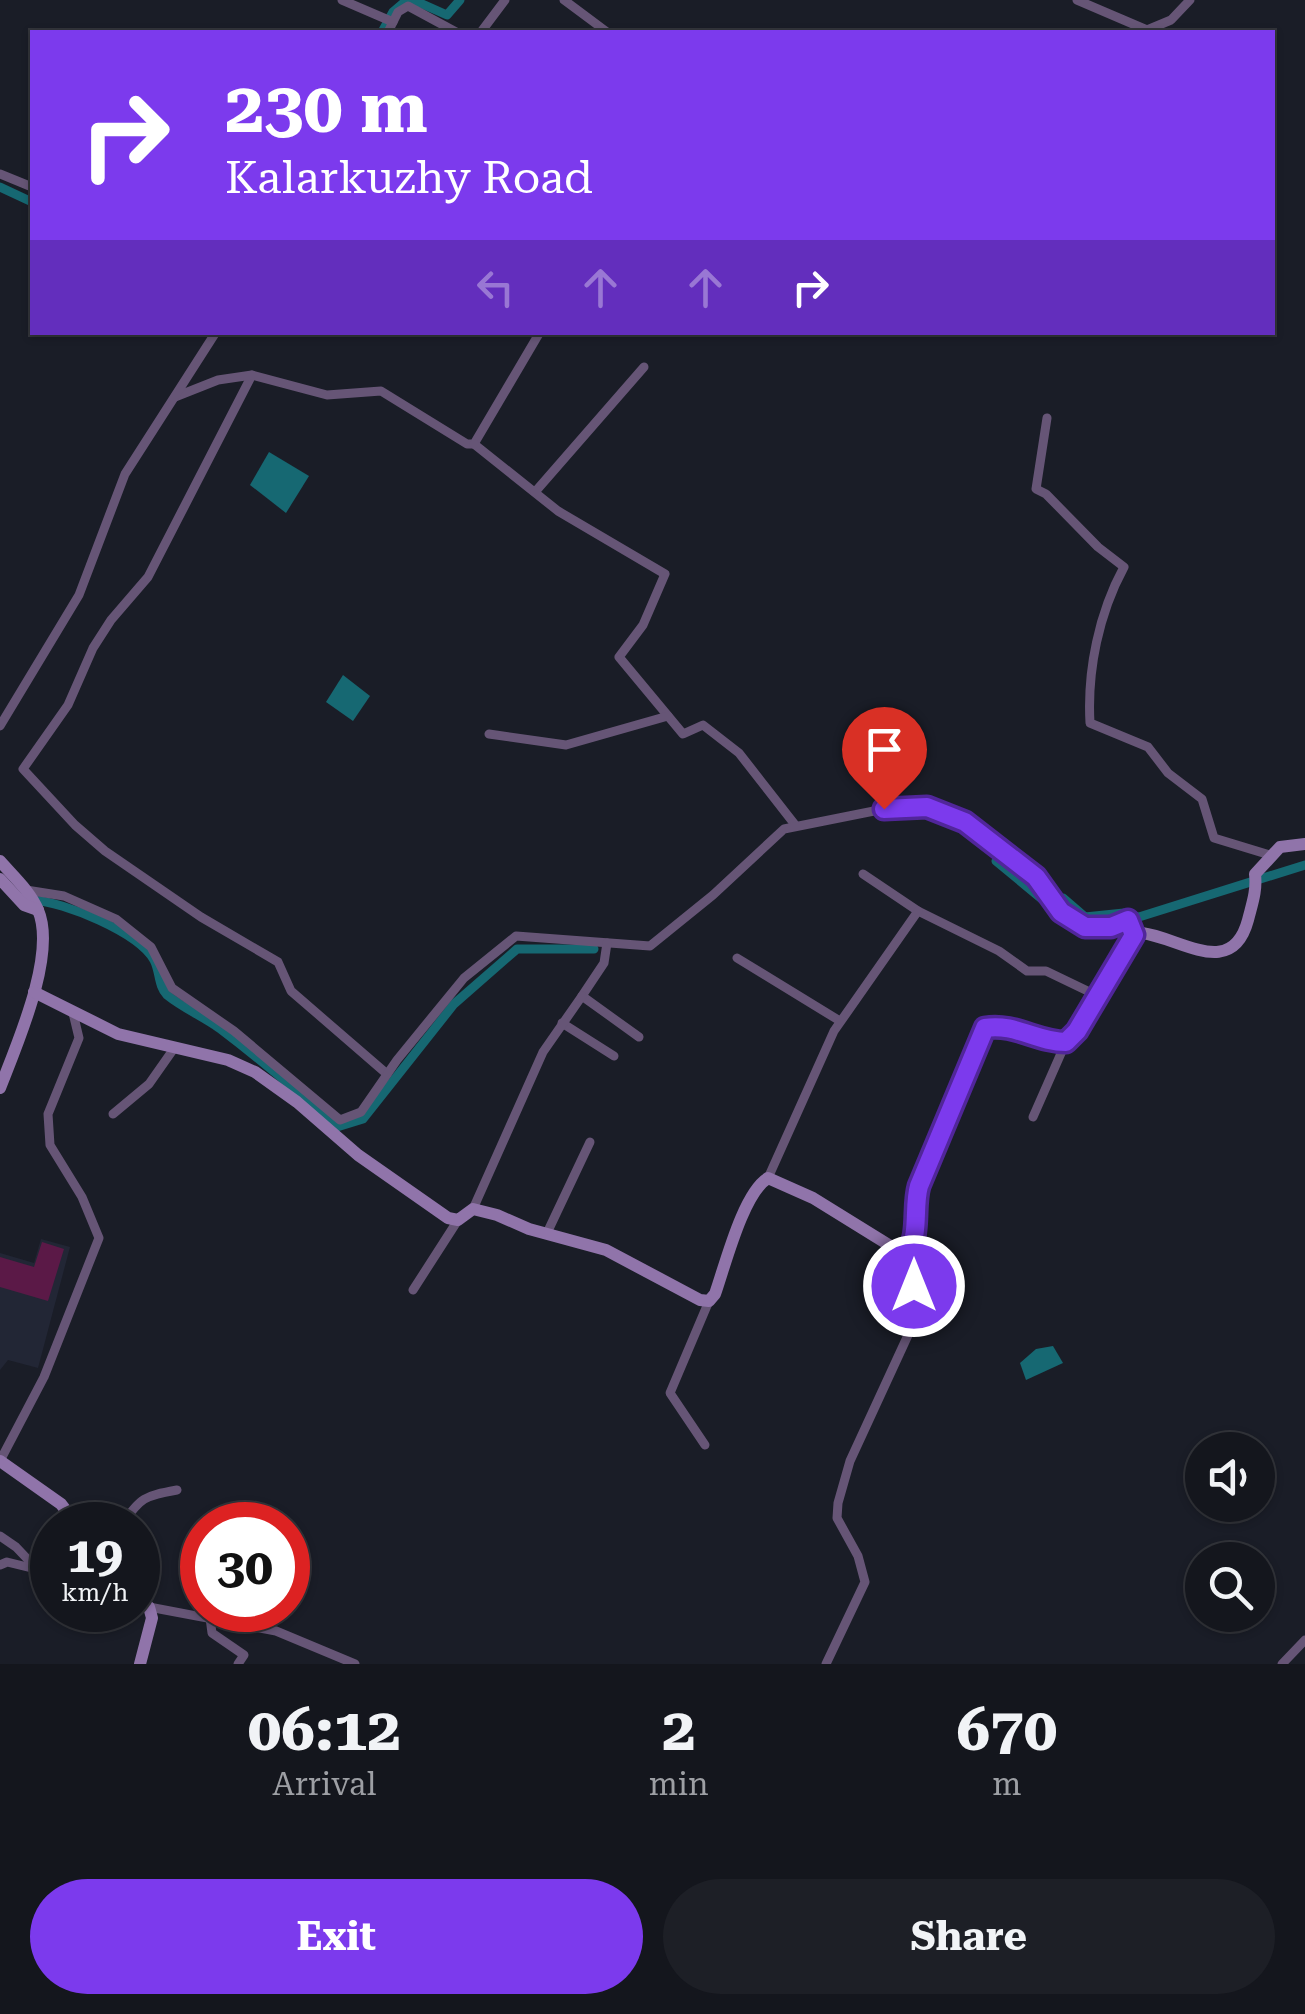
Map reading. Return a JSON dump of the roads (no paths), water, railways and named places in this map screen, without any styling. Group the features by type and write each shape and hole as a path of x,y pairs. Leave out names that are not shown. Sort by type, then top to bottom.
{"main road":[{"path":"34,992 118,1034 228,1060 255,1072 358,1155 448,1218 458,1220 472,1209 606,1250 700,1300 710,1301 744,1215 758,1186 768,1178 812,1198 896,1250 908,1251 914,1243 914,1202 919,1186 985,1028 1014,1028 1050,1042 1066,1042 1134,935 1148,933 1212,953 1238,944 1257,888 1255,874 1280,847 1305,844"},
{"path":"0,861 32,900 44,938 34,992 0,1088"},
{"path":"0,879 24,905 32,900"},
{"path":"0,1461 52,1502"},
{"path":"140,1664 148,1632"}],"street":[{"path":"342,0 390,27 400,0"},
{"path":"483,30 505,0"},
{"path":"564,0 604,30"},
{"path":"1078,0 1142,30 1171,20 1190,0"},
{"path":"398,12 404,7 412,8 452,30"},
{"path":"0,174 30,187"},
{"path":"0,726 79,595 126,474 214,335"},
{"path":"474,444 538,335"},
{"path":"535,492 644,367"},
{"path":"174,397 218,380 252,376 327,395 381,391 467,444 474,444 558,511 665,574 643,624 618,657 682,734 703,725 739,752 796,826"},
{"path":"252,376 148,577 111,620 93,648 68,705 23,769 74,825 105,851 201,917 278,962 291,991 387,1074"},
{"path":"1047,418 1036,489 1124,567 1112,590 1096,647 1088,686 1090,722 1148,746 1168,774 1202,799 1214,838 1273,856"},
{"path":"489,734 566,745 668,716"},
{"path":"32,900 64,896 116,920 151,947 172,988 234,1031 340,1120 361,1112 464,978 516,936 650,946 713,895 784,828 884,809 927,807 965,822 1036,877 1061,912 1085,927 1111,927 1128,920 1134,935"},
{"path":"863,874 918,911 999,951 1028,971 1046,971 1098,996"},
{"path":"768,1178 840,1021 918,911"},
{"path":"472,1209 543,1052 604,963 607,943"},
{"path":"737,958 840,1021"},
{"path":"582,996 640,1037"},
{"path":"0,1461 44,1377 100,1238 82,1197 50,1145 48,1114 78,1038 73,1014"},
{"path":"562,1023 614,1056"},
{"path":"1032,1117 1066,1042"},
{"path":"113,1114 149,1084 175,1046"},
{"path":"547,1233 590,1142"},
{"path":"413,1290 458,1220"},
{"path":"826,1664 866,1582 858,1556 837,1518 838,1503 850,1461 909,1333 914,1286 908,1251"},
{"path":"705,1446 670,1393 710,1301"},
{"path":"139,1502 177,1490"},
{"path":"0,1536 30,1562"},
{"path":"0,1565 7,1562 30,1568"},
{"path":"212,1632 244,1655 238,1664"},
{"path":"278,1632 355,1664"},
{"path":"1282,1664 1305,1640"}],"water":[{"path":"269,452 309,476 286,513 250,485"},
{"path":"343,675 370,696 353,721 326,702"},
{"path":"1053,1346 1063,1363 1026,1380 1020,1363 1036,1349"}],"waterway":[{"path":"383,30 393,12 407,0"},
{"path":"413,0 447,15 460,0"},
{"path":"0,187 30,201"},
{"path":"996,861 1043,900 1047,899"},
{"path":"1056,899 1063,898 1085,917 1124,913 1139,917 1305,865"},
{"path":"33,900 81,912 133,939 154,960 167,995 234,1040 337,1127 363,1119 454,1004 517,949 594,949"}]}
